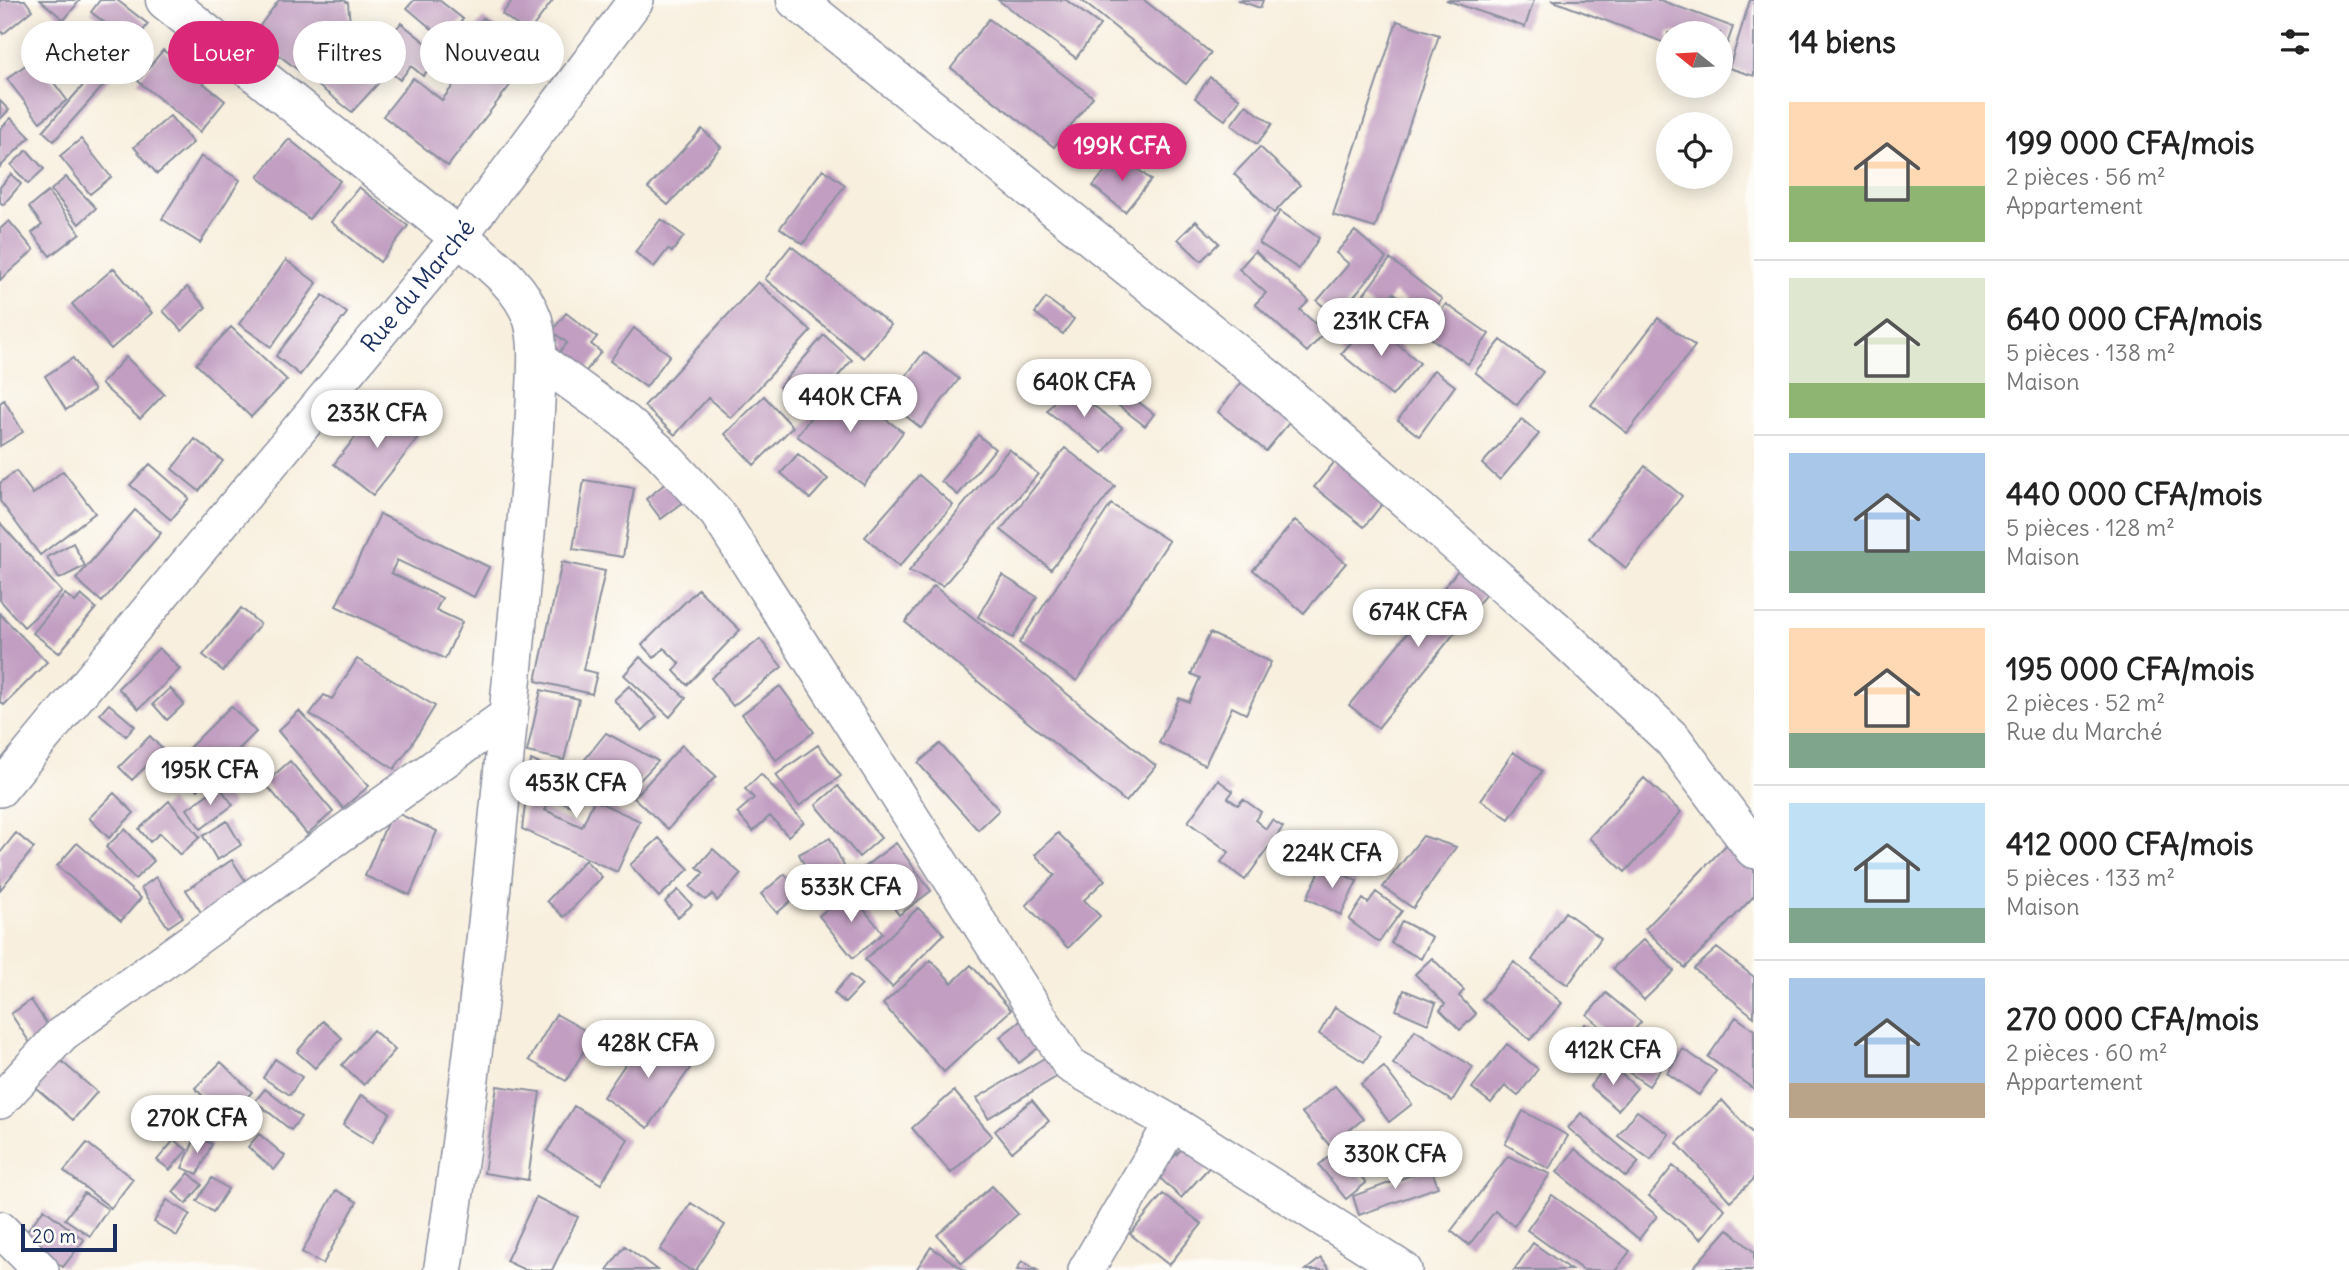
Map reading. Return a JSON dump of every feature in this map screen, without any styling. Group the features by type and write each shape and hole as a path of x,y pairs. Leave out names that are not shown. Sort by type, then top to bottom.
{"street":[{"path":"165,0 504,275 521,296 533,320 538,359 536,415 509,714 481,988 443,1270"},
{"name":"Rue du Marché","path":"0,789 459,237 636,0"},
{"path":"796,0 1272,382 1559,633 1673,740 1754,849"},
{"path":"538,359 626,422 660,452 717,513 1070,1065 1172,1123 1404,1270"},
{"path":"0,1101 62,1034 509,714"},
{"path":"1086,1270 1172,1123"},
{"path":"0,1229 41,1270"}],"building":[{"path":"0,0 25,0 32,10 3,34 0,30"},
{"path":"40,0 80,0 64,20"},
{"path":"100,0 117,0 144,21 102,21 91,12"},
{"path":"279,0 344,0 348,3 350,21 293,21 293,66 279,55 279,21 263,21"},
{"path":"414,0 439,0 463,19 422,21 407,8"},
{"path":"513,0 553,0 537,21 512,21 502,14"},
{"path":"998,0 1066,0 1100,25 1076,58"},
{"path":"1081,0 1144,0 1211,53 1186,84"},
{"path":"1237,0 1263,0 1260,8"},
{"path":"1446,0 1534,0 1525,27"},
{"path":"1551,0 1660,0 1717,21 1656,21 1656,39"},
{"path":"1750,0 1754,0 1754,76 1733,69 1733,55"},
{"path":"989,19 1093,97 1054,147 951,68"},
{"path":"1397,21 1439,35 1375,228 1333,215"},
{"path":"406,27 420,38 420,74 411,66 406,72"},
{"path":"163,50 168,54 168,84 204,84 225,101 200,132 142,84 154,84 154,61"},
{"path":"21,68 21,84 55,84 67,100 40,122 7,79"},
{"path":"1210,77 1240,99 1225,120 1195,98"},
{"path":"413,78 442,100 454,84 511,84 448,166 383,116"},
{"path":"84,84 105,84 54,141 43,131"},
{"path":"316,84 378,84 352,112"},
{"path":"0,101 9,110 0,119"},
{"path":"1246,105 1272,124 1257,144 1231,125"},
{"path":"170,116 193,143 157,174 134,147"},
{"path":"11,118 30,137 0,167 0,129"},
{"path":"702,129 721,147 668,205 648,188"},
{"path":"81,139 111,177 90,194 60,156"},
{"path":"289,139 340,181 309,219 258,177"},
{"path":"1260,147 1300,185 1274,213 1234,174"},
{"path":"27,150 44,169 28,184 11,165"},
{"path":"1119,154 1151,180 1125,212 1093,186"},
{"path":"201,156 240,180 200,243 162,219"},
{"path":"823,169 845,185 803,244 780,228"},
{"path":"11,174 21,184 3,205 0,202 0,187"},
{"path":"66,177 96,208 79,224 51,190"},
{"path":"359,187 408,226 380,262 331,222"},
{"path":"48,192 80,233 50,256 32,233 42,225 29,207"},
{"path":"1280,211 1319,238 1299,269 1259,243"},
{"path":"661,219 684,236 672,252 668,249 654,267 635,252"},
{"path":"9,221 34,250 0,280 0,229"},
{"path":"1196,221 1219,243 1201,261 1178,239"},
{"path":"1355,231 1386,258 1336,317 1317,301 1349,264 1336,253"},
{"path":"791,246 891,325 864,358 765,279"},
{"path":"1255,251 1309,301 1300,310 1325,332 1307,352 1255,304 1266,293 1239,269"},
{"path":"1390,259 1442,299 1428,318 1394,293 1380,312 1361,298"},
{"path":"286,260 317,283 271,347 239,324"},
{"path":"114,268 152,313 111,349 72,304"},
{"path":"758,282 811,331 731,418 708,398 675,435 644,406"},
{"path":"187,287 206,307 182,331 163,311"},
{"path":"323,295 347,313 300,375 276,356"},
{"path":"1046,298 1074,319 1063,334 1035,313"},
{"path":"1446,304 1489,334 1468,364 1425,334"},
{"path":"566,313 597,337 591,344 601,352 582,376 556,356 567,343 552,331"},
{"path":"1658,318 1695,346 1627,433 1591,405"},
{"path":"1370,321 1420,363 1392,396 1341,354"},
{"path":"231,327 287,380 251,417 196,364"},
{"path":"634,328 670,355 646,387 610,361"},
{"path":"824,335 852,360 807,412 779,387"},
{"path":"1501,340 1543,372 1517,405 1475,372"},
{"path":"924,352 959,379 921,428 887,401"},
{"path":"126,357 164,394 140,419 101,384"},
{"path":"73,358 94,391 66,410 45,376"},
{"path":"1434,370 1455,386 1419,436 1398,420"},
{"path":"1246,377 1294,417 1266,451 1218,412"},
{"path":"836,383 903,432 864,485 797,436"},
{"path":"1066,385 1122,427 1103,453 1047,411"},
{"path":"1123,390 1154,414 1145,426 1114,402"},
{"path":"764,396 793,427 754,465 725,434"},
{"path":"4,400 23,432 0,446 0,403"},
{"path":"381,405 419,437 373,495 334,464"},
{"path":"1522,419 1539,434 1500,480 1482,464"},
{"path":"978,435 995,449 958,495 941,481"},
{"path":"195,439 223,461 199,491 172,469"},
{"path":"1065,448 1115,486 1051,569 1001,530"},
{"path":"1009,449 1038,474 943,586 909,571"},
{"path":"798,454 828,479 810,499 781,473"},
{"path":"1341,454 1390,494 1364,527 1314,487"},
{"path":"150,464 189,498 171,520 130,485"},
{"path":"1645,466 1682,496 1626,568 1589,538"},
{"path":"16,471 33,494 63,471 95,513 40,555 0,501 0,483"},
{"path":"919,475 953,505 899,567 865,537"},
{"path":"584,480 634,488 623,557 573,549"},
{"path":"670,480 685,501 661,519 646,499"},
{"path":"1111,504 1169,541 1077,681 1019,643"},
{"path":"135,510 161,533 102,602 76,579"},
{"path":"380,514 489,567 474,597 397,560 391,573 442,598 436,610 462,622 445,659 336,606"},
{"path":"1295,520 1346,563 1304,613 1253,570"},
{"path":"0,523 62,592 24,627 0,600"},
{"path":"73,543 85,566 59,579 47,557"},
{"path":"562,562 605,571 583,670 597,673 592,694 536,681"},
{"path":"1459,569 1487,593 1378,728 1349,705"},
{"path":"1002,575 1037,597 1013,638 978,617"},
{"path":"934,586 1156,766 1126,802 905,622"},
{"path":"698,589 740,630 687,685 674,671 680,664 664,648 654,658 642,645"},
{"path":"65,594 75,602 81,595 96,608 59,653 33,633"},
{"path":"241,608 260,624 223,671 203,655"},
{"path":"0,614 47,662 4,705 0,701"},
{"path":"1210,633 1271,662 1246,714 1232,707 1205,765 1159,743 1179,698 1189,702 1200,678 1191,674"},
{"path":"760,639 782,667 733,706 711,678"},
{"path":"159,648 180,669 139,709 118,688"},
{"path":"640,657 686,698 670,717 624,675"},
{"path":"357,659 435,706 394,769 310,714 324,695 332,699"},
{"path":"629,686 657,717 642,731 614,700"},
{"path":"780,686 814,732 776,760 742,714"},
{"path":"170,688 184,704 167,720 153,704"},
{"path":"541,690 579,699 564,760 527,752"},
{"path":"109,704 135,726 126,736 100,714"},
{"path":"231,706 256,732 198,790 172,765"},
{"path":"299,711 369,786 343,808 278,731"},
{"path":"606,733 658,761 625,796 578,768"},
{"path":"150,736 163,750 132,780 119,767"},
{"path":"940,744 999,810 978,830 918,763"},
{"path":"682,745 716,776 668,829 634,798"},
{"path":"818,745 841,776 799,806 776,775"},
{"path":"1513,752 1542,771 1509,819 1481,800"},
{"path":"531,760 581,783 571,806 552,797 545,810 582,827 594,800 640,821 617,872 522,829"},
{"path":"290,761 333,812 307,834 265,783"},
{"path":"761,774 804,822 788,836 770,816 753,831 737,813 754,798 745,789"},
{"path":"1644,778 1681,812 1625,872 1589,838"},
{"path":"1218,780 1233,791 1228,798 1238,805 1243,799 1261,812 1255,820 1266,829 1272,820 1283,827 1245,880 1221,862 1229,852 1188,822"},
{"path":"219,786 233,805 201,829 187,809"},
{"path":"838,786 881,838 859,857 816,805"},
{"path":"114,793 134,813 109,838 89,818"},
{"path":"169,801 200,837 180,855 160,833 150,842 139,829"},
{"path":"392,811 437,831 410,895 365,876"},
{"path":"227,821 241,845 217,860 203,836"},
{"path":"125,829 154,861 135,879 106,847"},
{"path":"16,833 34,848 0,890 0,853"},
{"path":"1058,833 1105,880 1084,900 1100,916 1068,948 1026,905 1055,875 1035,855"},
{"path":"1423,836 1456,847 1413,908 1383,887"},
{"path":"659,838 689,869 659,897 630,865"},
{"path":"830,838 845,868 814,885 799,854"},
{"path":"1731,840 1754,862 1754,896 1685,968 1645,929"},
{"path":"77,843 141,898 121,921 57,866"},
{"path":"896,843 931,891 899,915 864,867"},
{"path":"713,849 741,874 717,901 713,894 705,900 690,887 704,873 697,867"},
{"path":"232,860 250,888 205,918 186,890"},
{"path":"585,860 602,877 564,917 547,901"},
{"path":"1323,864 1357,881 1341,915 1307,898"},
{"path":"785,874 800,893 777,913 761,894"},
{"path":"156,877 183,917 168,927 141,888"},
{"path":"678,890 692,905 678,917 665,902"},
{"path":"849,891 883,933 853,958 819,916"},
{"path":"1376,892 1402,911 1379,942 1349,920 1363,899 1368,903"},
{"path":"918,908 944,934 892,987 865,960"},
{"path":"1565,912 1601,938 1568,985 1532,960"},
{"path":"1402,921 1432,937 1421,959 1391,943"},
{"path":"1644,939 1674,971 1644,1000 1613,968"},
{"path":"1717,948 1754,977 1754,1017 1694,969"},
{"path":"1432,958 1464,990 1459,996 1476,1014 1460,1030 1440,1010 1445,1004 1415,974"},
{"path":"931,960 952,983 971,965 1011,1010 944,1072 883,1004"},
{"path":"1514,962 1562,1003 1530,1040 1482,999"},
{"path":"850,975 862,985 845,1003 834,993"},
{"path":"1404,990 1436,1003 1428,1024 1396,1010"},
{"path":"1606,993 1641,1022 1622,1045 1587,1015"},
{"path":"31,1000 53,1033 32,1046 11,1014"},
{"path":"1335,1007 1381,1035 1364,1062 1319,1034"},
{"path":"556,1014 593,1035 566,1081 529,1060"},
{"path":"1736,1017 1754,1030 1754,1089 1708,1057"},
{"path":"1023,1019 1042,1045 1019,1063 1000,1037"},
{"path":"323,1021 342,1038 315,1068 297,1052"},
{"path":"1585,1024 1610,1050 1598,1062 1573,1036"},
{"path":"373,1030 395,1050 364,1085 342,1065"},
{"path":"1415,1030 1473,1067 1452,1101 1393,1064"},
{"path":"647,1032 693,1064 648,1128 603,1097"},
{"path":"1507,1044 1538,1069 1518,1096 1505,1086 1491,1103 1472,1088"},
{"path":"1636,1044 1664,1063 1649,1086 1621,1067"},
{"path":"1683,1049 1716,1071 1699,1095 1667,1073"},
{"path":"53,1054 97,1092 73,1120 29,1082"},
{"path":"1046,1057 1058,1076 988,1118 977,1098"},
{"path":"275,1059 302,1077 290,1095 263,1078"},
{"path":"221,1062 252,1092 225,1119 195,1088"},
{"path":"1609,1063 1637,1088 1618,1110 1590,1086"},
{"path":"1384,1067 1412,1104 1389,1122 1361,1084"},
{"path":"497,1086 540,1092 528,1180 484,1173"},
{"path":"1335,1086 1363,1119 1330,1146 1302,1113"},
{"path":"265,1089 301,1117 291,1130 255,1101"},
{"path":"954,1091 992,1136 951,1173 912,1128"},
{"path":"361,1095 390,1113 372,1143 343,1125"},
{"path":"1032,1100 1049,1121 1012,1152 995,1131"},
{"path":"1722,1100 1754,1135 1754,1179 1730,1201 1677,1143"},
{"path":"574,1106 628,1139 601,1184 547,1151"},
{"path":"1523,1111 1568,1136 1549,1169 1505,1144"},
{"path":"1637,1111 1669,1134 1651,1160 1618,1136"},
{"path":"1581,1113 1639,1162 1626,1177 1568,1128"},
{"path":"259,1134 285,1156 274,1170 248,1147"},
{"path":"196,1136 212,1144 198,1174 182,1168"},
{"path":"174,1140 187,1150 170,1170 157,1160"},
{"path":"1190,1140 1214,1162 1181,1198 1157,1175"},
{"path":"87,1143 133,1179 111,1208 64,1171"},
{"path":"1339,1148 1366,1183 1346,1199 1319,1165"},
{"path":"1575,1149 1657,1216 1639,1239 1557,1172"},
{"path":"1508,1156 1550,1174 1514,1226 1495,1211 1469,1245 1451,1231"},
{"path":"1673,1166 1725,1209 1701,1239 1649,1196"},
{"path":"1431,1168 1438,1187 1359,1215 1353,1196"},
{"path":"189,1173 202,1185 186,1204 173,1192"},
{"path":"212,1178 228,1189 213,1212 197,1201"},
{"path":"992,1186 1018,1214 962,1263 937,1235"},
{"path":"336,1190 357,1202 323,1264 302,1252"},
{"path":"84,1193 108,1209 90,1236 65,1219"},
{"path":"1163,1194 1202,1224 1169,1265 1130,1234"},
{"path":"1552,1195 1630,1251 1616,1270 1583,1270 1527,1230"},
{"path":"536,1197 578,1217 552,1270 525,1270 506,1261"},
{"path":"167,1200 190,1214 177,1236 154,1222"},
{"path":"691,1203 725,1225 696,1270 690,1270 660,1250"},
{"path":"44,1209 84,1240 63,1267 23,1236"},
{"path":"1728,1229 1754,1252 1754,1270 1691,1270"},
{"path":"1533,1243 1571,1270 1514,1270"},
{"path":"625,1246 657,1270 607,1270"},
{"path":"931,1247 964,1270 916,1270"},
{"path":"1321,1258 1330,1270 1306,1270"},
{"path":"1022,1261 1037,1270 1017,1270"}]}
